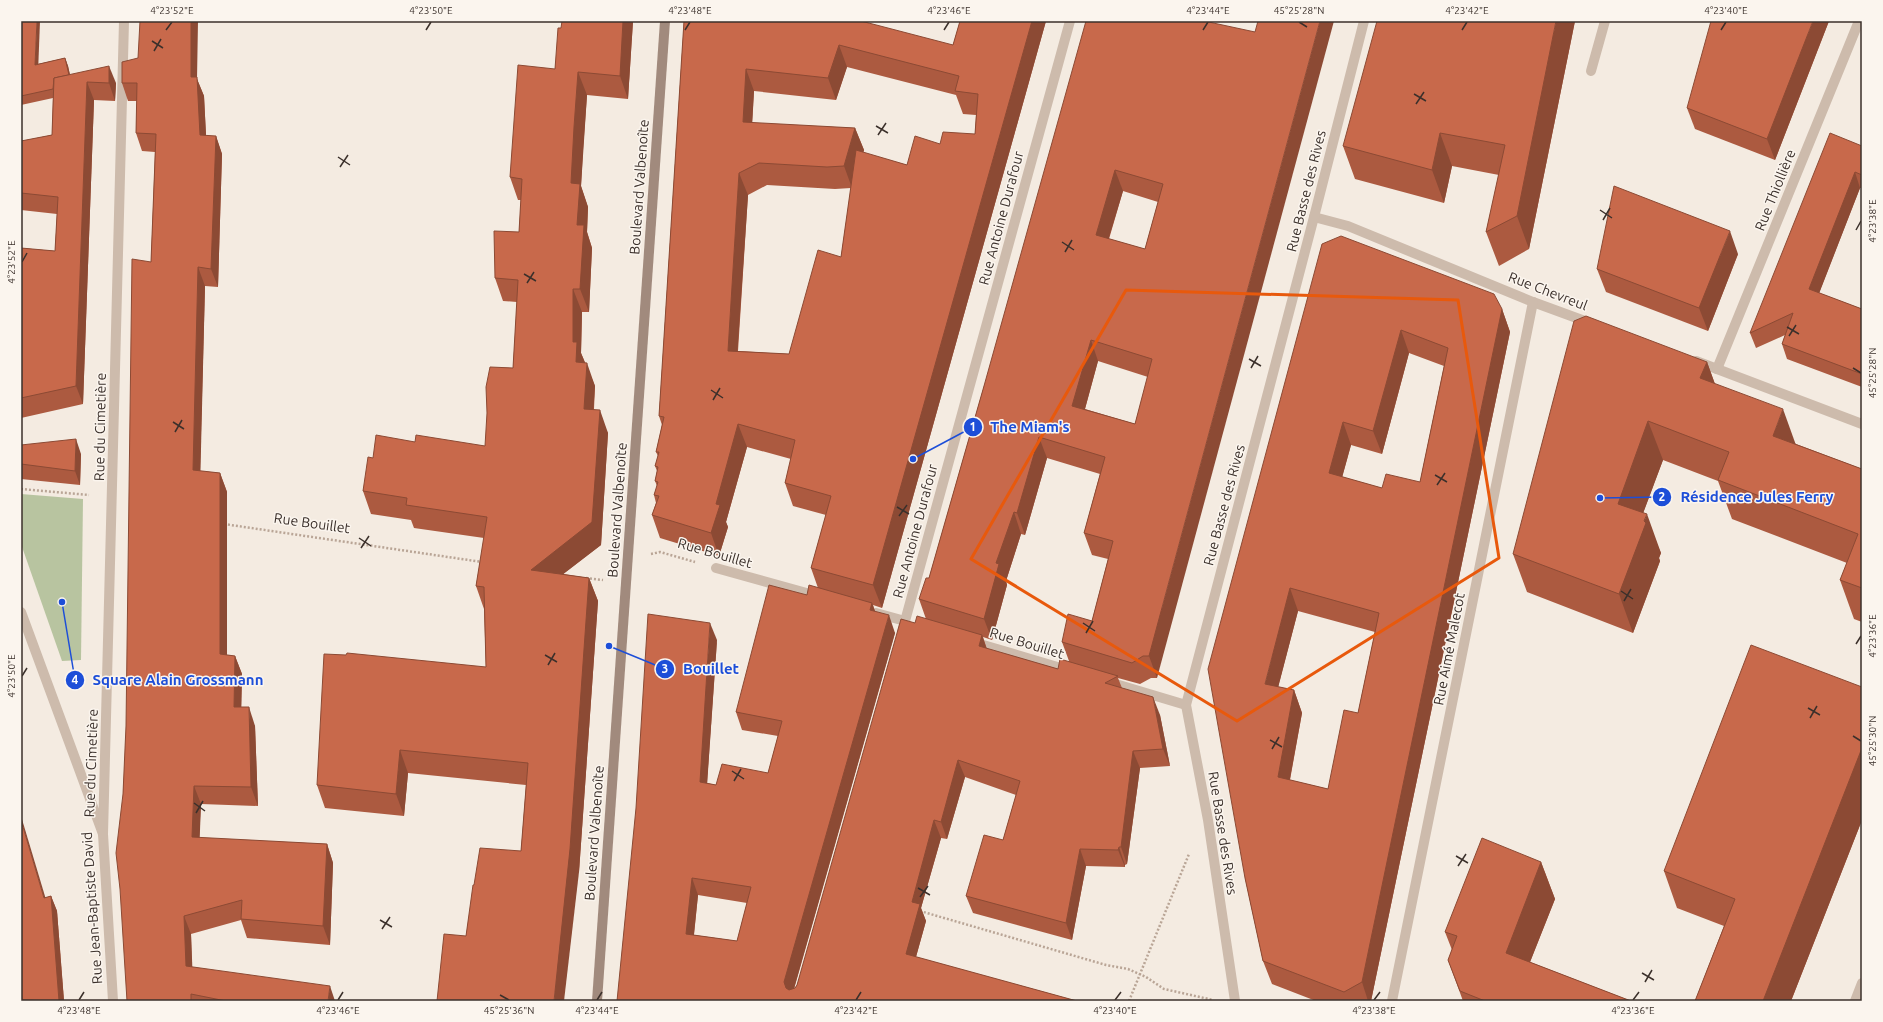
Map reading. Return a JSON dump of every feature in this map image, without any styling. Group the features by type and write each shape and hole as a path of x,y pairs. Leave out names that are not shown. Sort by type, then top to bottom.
{"main road":[{"name":"Boulevard Valbenoîte","path":"597,1001 664,21"}],"street":[{"name":"Rue du Cimetière","path":"103,834 124,21"},
{"name":"Rue Antoine Durafour","path":"898,645 909,623 1070,21"},
{"name":"Rue Basse des Rives","path":"1235,1001 1208,820 1186,705 1364,21"},
{"path":"1591,71 1605,21"},
{"name":"Rue Thiollière","path":"1717,369 1859,21"},
{"name":"Rue Chevreul","path":"1314,217 1348,226 1533,302 1599,326"},
{"name":"Rue Aimé Malecot","path":"1392,1001 1533,302"},
{"path":"1688,358 1862,424"},
{"name":"Rue Bouillet","path":"716,568 830,600"},
{"path":"867,611 909,623"},
{"name":"Rue Jean-Baptiste David","path":"21,612 103,834 113,1001"},
{"name":"Rue Bouillet","path":"966,639 1080,673"},
{"path":"1102,680 1186,705"},
{"path":"1855,1001 1862,983"}],"path":[{"path":"21,489 112,498"},
{"name":"Rue Bouillet","path":"219,523 484,563"},
{"name":"Rue Bouillet","path":"628,558 660,552 716,568"},
{"path":"578,577 625,584"},
{"path":"1129,1001 1188,856 1208,820"},
{"path":"919,910 1106,965 1128,969 1164,989 1219,1001"}],"highlighted area":[{"path":"1126,290 1458,300 1499,558 1237,721 971,559"}],"green space":[{"path":"21,494 83,499 81,660 62,661 21,544"}],"building":[{"path":"21,21 37,21 35,65 65,58 69,75 54,78 53,89 21,96"},
{"path":"140,21 191,21 191,77 197,77 200,135 216,136 211,269 198,267 193,470 220,473 220,654 235,656 234,707 249,707 251,787 194,786 192,837 327,844 323,926 241,919 242,900 184,916 186,966 330,986 328,1001 226,1001 191,994 191,1001 127,1001 120,889 116,853 123,794 126,726 132,259 151,262 156,134 136,133 137,83 122,83 122,62 138,58"},
{"path":"562,21 623,21 620,76 578,72 574,127 571,183 580,184 577,225 584,225 580,289 573,289 573,342 577,342 576,362 587,363 584,409 600,410 592,522 531,570 589,578 570,849 554,1001 437,1001 444,934 466,936 480,848 521,851 528,763 400,750 396,794 317,785 324,654 346,655 347,653 486,667 484,587 476,586 487,517 406,505 407,498 363,491 368,457 373,458 376,435 415,442 416,435 485,446 487,413 486,387 490,367 513,368 518,280 495,278 494,231 519,232 522,179 510,177 518,65 555,69 558,28 561,28"},
{"path":"684,21 861,21 953,45 960,21 1032,21 873,585 811,568 831,496 785,483 795,440 738,424 716,504 720,505 711,533 652,515 659,496 654,495 658,482 655,481 658,467 655,466 659,452 656,452 664,417 659,416","holes":["839,45 959,76 955,91 978,94 975,134 943,132 940,144 915,136 907,165 856,150 841,257 818,250 789,354 728,351 739,173 759,163 827,167 844,166 855,128 743,122 746,69 828,78"]},
{"path":"1086,21 1204,21 1255,32 1258,21 1320,21 1149,656 1143,656 1132,663 1062,642 1068,614 1092,621 1113,541 1084,533 1105,457 1039,437 1017,513 1014,512 996,563 999,564 984,619 919,599 926,578 929,578","holes":["1115,170 1163,184 1145,249 1096,235","1091,340 1152,359 1135,424 1072,406"]},
{"path":"1377,21 1556,21 1517,216 1486,232 1505,145 1440,133 1432,170 1343,146"},
{"path":"1711,21 1813,21 1767,139 1687,108"},
{"path":"109,66 109,83 87,82 76,386 21,398 21,248 55,251 58,197 21,193 21,141 52,135 54,78"},
{"path":"1830,133 1862,146 1862,175 1855,172 1809,289 1862,309 1862,374 1782,344 1793,313 1750,333"},
{"path":"1614,186 1730,231 1699,308 1597,269"},
{"path":"1341,236 1494,294 1502,309 1362,982 1344,992 1263,961 1245,878 1208,669 1322,244","holes":["1401,330 1448,348 1420,482 1386,474 1382,488 1329,473 1343,422 1373,431","1290,588 1379,613 1358,713 1344,710 1328,789 1278,777 1294,690 1265,684"]},
{"path":"1586,316 1707,362 1700,378 1783,409 1773,436 1862,469 1862,588 1840,580 1858,534 1718,480 1729,452 1648,421 1618,504 1647,514 1644,521 1646,523 1619,594 1513,554 1574,321"},
{"path":"76,439 75,471 21,464 21,445"},
{"path":"769,585 807,595 809,585 872,603 870,610 889,615 784,982 786,988 789,990 795,988 797,985 901,619 915,623 917,616 982,635 979,646 1058,669 1060,659 1118,676 1105,683 1153,697 1163,749 1133,751 1121,847 1119,847 1118,850 1080,849 1066,923 966,896 984,835 1003,840 1020,781 958,760 941,822 934,820 912,902 920,904 906,954 1077,1001 617,1001 636,808 648,614 710,623 700,782 716,785 722,764 768,773 782,721 736,712","holes":["692,878 751,887 737,941 686,934"]},
{"path":"1751,645 1862,687 1862,748 1763,1001 1695,1001 1735,899 1664,871"},
{"path":"21,820 44,898 51,896 59,1001 22,1000"},
{"path":"1482,838 1541,862 1506,953 1631,1001 1485,1001 1460,991 1448,960 1457,936 1445,932"}],"place":[{"name":"The Miam's","path":"913,459"},
{"name":"Résidence Jules Ferry","path":"1600,498"},
{"name":"Square Alain Grossmann","path":"62,602"},
{"name":"Bouillet","path":"609,646"}]}
